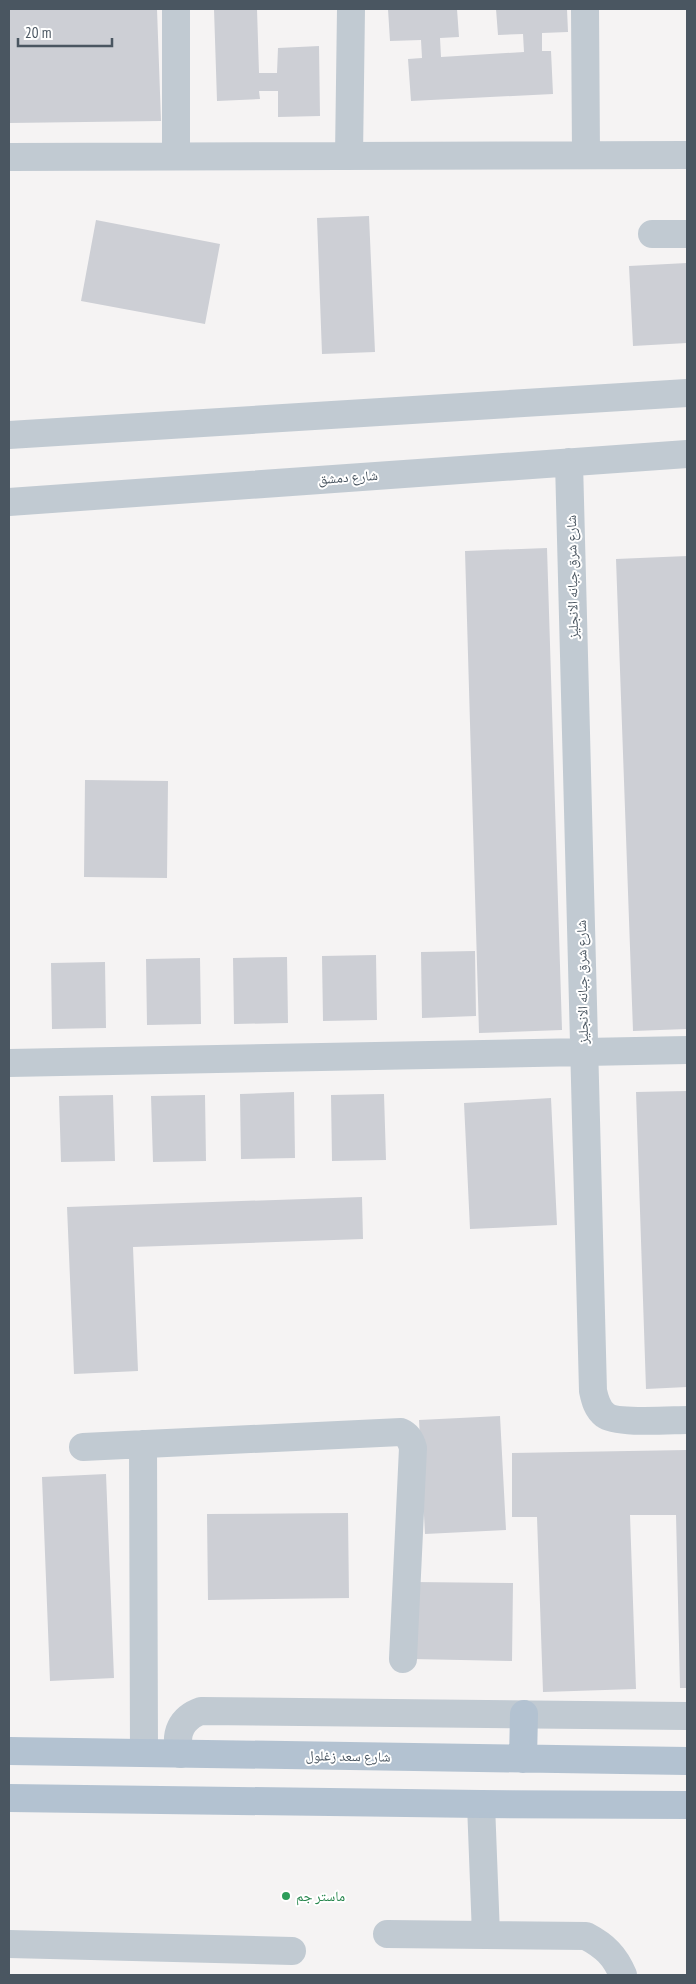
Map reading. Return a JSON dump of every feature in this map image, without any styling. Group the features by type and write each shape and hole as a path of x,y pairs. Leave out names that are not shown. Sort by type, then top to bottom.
{"main road":[{"path":"522,1759 524,1714"},
{"name":"شارع سعد زغلول","path":"9,1751 687,1761"},
{"path":"9,1798 687,1805"}],"street":[{"path":"176,9 176,156"},
{"path":"349,156 350,9"},
{"path":"585,9 586,155"},
{"path":"9,157 687,155"},
{"path":"652,234 687,234"},
{"path":"618,398 627,384 642,377 687,376"},
{"path":"9,435 687,393"},
{"name":"شارع دمشق","path":"9,502 687,454"},
{"name":"شارع شرق جبانه الانجليز","path":"569,462 593,1391 596,1405 606,1416 622,1420 687,1420"},
{"path":"9,1063 687,1050"},
{"path":"83,1447 401,1432 405,1434 412,1442 412,1448 403,1659"},
{"path":"143,1444 144,1752"},
{"path":"180,1754 178,1745 180,1727 185,1719 201,1711 687,1716"},
{"path":"481,1804 486,1935"},
{"path":"387,1934 586,1936 610,1952 618,1963 623,1975"},
{"path":"9,1944 292,1951"}],"building":[{"path":"9,9 157,9 161,121 9,123"},
{"path":"214,9 257,9 259,73 277,73 278,48 319,46 320,116 278,117 278,91 259,91 260,99 217,101"},
{"path":"388,9 457,9 459,37 440,38 441,57 524,52 523,34 498,35 496,9 567,9 568,32 542,33 542,51 551,51 553,94 411,101 408,59 422,58 421,40 390,41"},
{"path":"369,216 375,352 322,354 317,218"},
{"path":"96,220 220,244 205,324 81,301"},
{"path":"687,263 687,343 633,346 629,266"},
{"path":"547,548 562,1030 479,1033 465,551"},
{"path":"687,556 687,1029 633,1031 616,559"},
{"path":"85,780 168,781 167,878 84,877"},
{"path":"475,951 476,1016 422,1018 421,952"},
{"path":"376,955 377,1020 323,1021 322,956"},
{"path":"287,957 288,1023 234,1024 233,958"},
{"path":"200,958 201,1024 147,1025 146,959"},
{"path":"105,962 106,1028 52,1029 51,963"},
{"path":"687,1091 687,1387 646,1389 636,1092"},
{"path":"294,1092 295,1158 241,1159 240,1094"},
{"path":"384,1094 386,1160 332,1161 331,1095"},
{"path":"113,1095 115,1161 61,1162 59,1096"},
{"path":"205,1095 206,1161 153,1162 151,1096"},
{"path":"551,1098 557,1225 470,1229 464,1103"},
{"path":"362,1197 363,1239 133,1247 138,1371 74,1374 67,1207"},
{"path":"500,1416 506,1530 425,1534 419,1420"},
{"path":"687,1450 687,1688 680,1688 676,1515 630,1515 636,1689 543,1692 537,1517 512,1517 512,1453"},
{"path":"106,1474 114,1678 50,1681 42,1477"},
{"path":"348,1513 349,1598 208,1600 207,1514"},
{"path":"413,1582 513,1583 512,1661 412,1659"}],"place":[{"name":"ماستر جم","path":"286,1896"}]}
